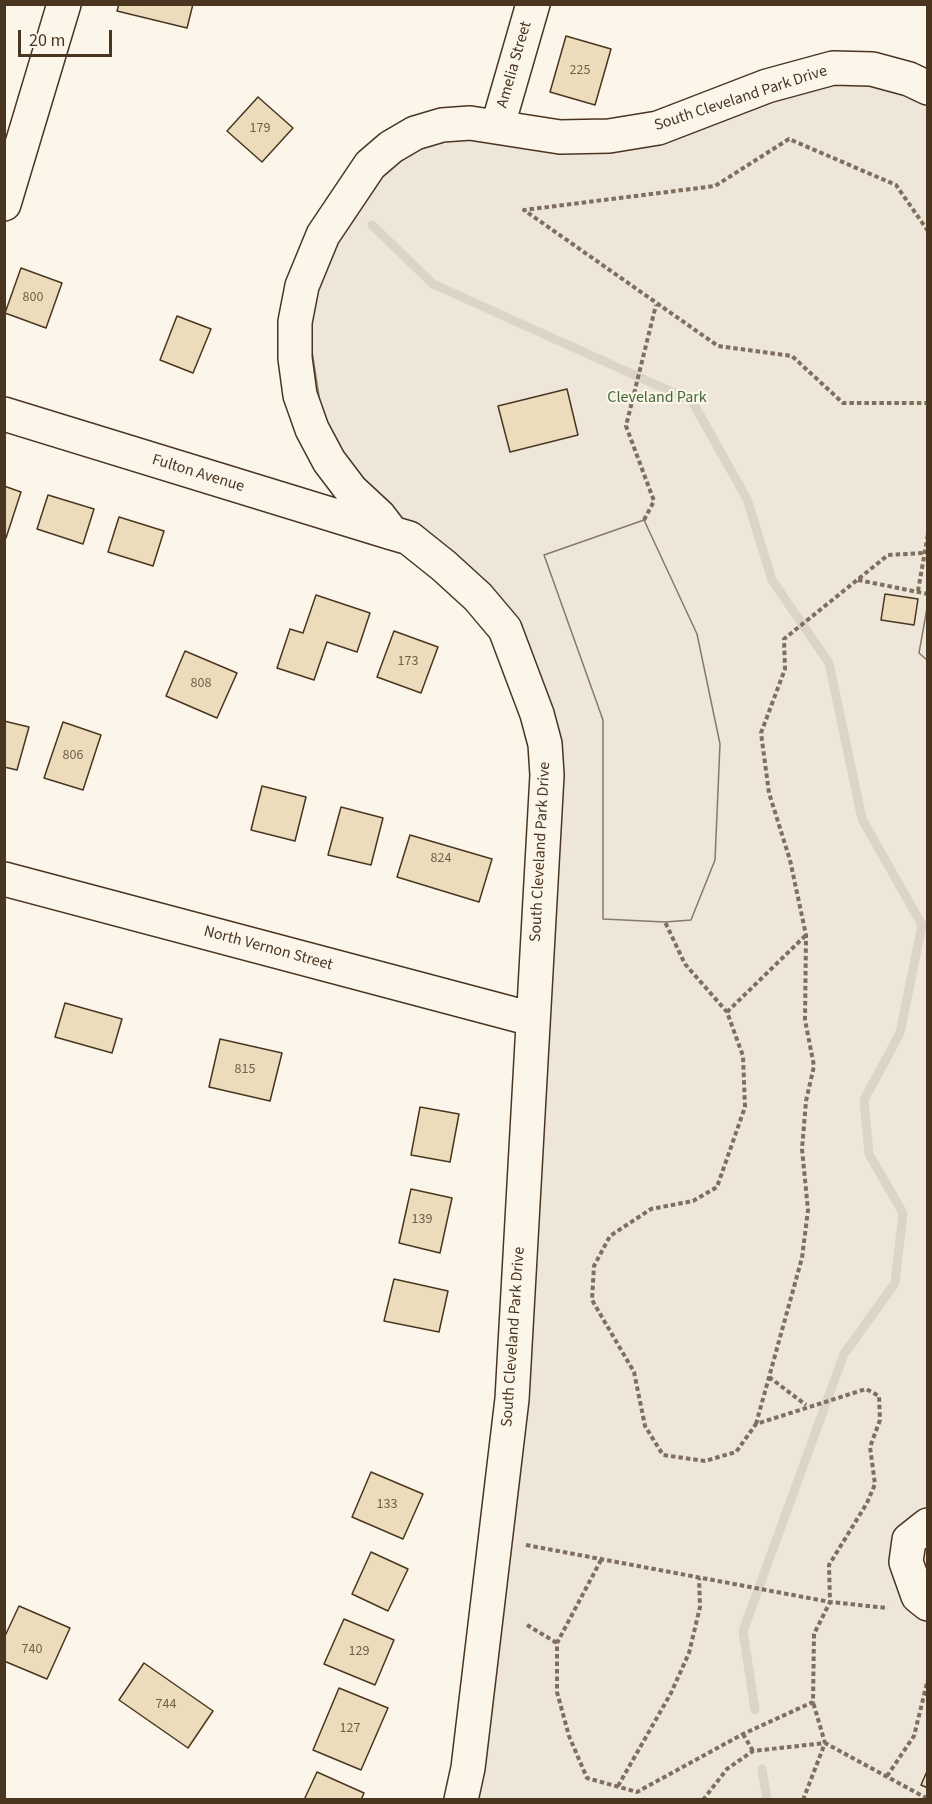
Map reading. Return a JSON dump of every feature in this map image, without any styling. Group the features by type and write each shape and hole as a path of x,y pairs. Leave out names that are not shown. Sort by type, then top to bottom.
{"street":[{"path":"4,204 64,4"},
{"name":"Amelia Street","path":"498,125 533,4"},
{"name":"South Cleveland Park Drive","path":"461,1800 468,1768 512,1398 531,1019 547,775 545,744 537,714 505,629 478,597 444,566 409,538 392,533 379,516 351,490 329,461 312,429 300,394 295,358 295,322 302,286 323,235 353,187 370,165 391,147 415,133 442,125 470,123 498,125 560,137 609,136 658,128 767,86 833,68 872,69 909,79 927,88"},
{"name":"Fulton Avenue","path":"4,414 392,533"},
{"name":"North Vernon Street","path":"4,879 531,1019"},
{"path":"923,1600 906,1562 909,1540 927,1525"}],"path":[{"path":"927,231 896,186 789,139 715,186 524,210 656,305 718,346 792,356 843,403 927,403"},
{"path":"644,520 654,501 626,426 656,305"},
{"path":"918,591 927,534"},
{"path":"665,922 685,964 727,1012 743,1056 745,1107 717,1187 693,1201 651,1209 610,1236 594,1266 592,1300 634,1372 645,1426 663,1455 705,1461 736,1452 756,1424 802,1258 808,1210 802,1149 806,1101 814,1066 805,1020 806,935 790,860 769,793 761,733 785,669 784,639 888,555 924,553"},
{"path":"856,580 927,594"},
{"path":"727,1012 806,935"},
{"path":"769,1377 807,1406"},
{"path":"756,1424 866,1389 879,1396 880,1420 870,1447 875,1484 867,1503 829,1565 830,1602 814,1634 813,1702 825,1743 803,1800"},
{"path":"496,1540 830,1602 892,1609 923,1600"},
{"path":"601,1560 557,1643 557,1692 569,1736 587,1778 637,1792 743,1734 813,1702"},
{"path":"618,1786 671,1693 689,1653 700,1607 699,1578"},
{"path":"526,1625 557,1643"},
{"path":"887,1776 914,1737 927,1679"},
{"path":"743,1734 753,1751"},
{"path":"703,1800 727,1769 753,1751 825,1743 927,1799"}],"green space":[{"name":"Cleveland Park","path":"872,69 927,94 927,1799 449,1799 477,1698 547,775 505,629 329,461 302,286 415,133 658,128"}],"shaded area":[{"path":"644,520 697,634 720,744 715,860 691,920 665,922 603,919 603,720 544,555"},
{"path":"927,608 927,660 919,653"}],"building":[{"path":"119,4 193,4 187,28 117,11"},
{"path":"566,36 611,49 595,105 550,92"},
{"path":"258,97 293,128 262,162 227,131"},
{"path":"21,268 62,283 46,328 5,313"},
{"path":"177,316 211,329 193,373 160,360"},
{"path":"567,389 578,435 510,452 498,406"},
{"path":"4,486 21,492 6,538 4,537"},
{"path":"48,495 94,509 83,544 37,529"},
{"path":"119,517 164,531 153,566 108,552"},
{"path":"885,594 918,599 914,625 881,620"},
{"path":"316,595 370,613 357,652 327,642 314,680 277,668 290,629 303,633"},
{"path":"394,631 438,647 421,693 377,677"},
{"path":"185,651 237,673 217,718 166,696"},
{"path":"4,721 29,727 17,770 4,767"},
{"path":"63,722 101,735 83,790 44,778"},
{"path":"262,786 306,797 295,841 251,830"},
{"path":"341,807 383,818 371,865 328,855"},
{"path":"410,835 492,859 479,902 397,877"},
{"path":"65,1003 122,1019 112,1053 55,1037"},
{"path":"220,1039 282,1053 270,1101 209,1087"},
{"path":"420,1107 459,1114 450,1162 411,1155"},
{"path":"411,1189 452,1198 440,1253 399,1243"},
{"path":"394,1279 448,1291 439,1332 384,1321"},
{"path":"371,1472 423,1494 403,1539 352,1517"},
{"path":"371,1552 408,1569 388,1611 352,1594"},
{"path":"19,1606 70,1628 47,1679 4,1661 4,1638"},
{"path":"344,1619 394,1640 375,1685 324,1664"},
{"path":"144,1663 213,1711 188,1748 119,1700"},
{"path":"339,1688 388,1708 361,1770 313,1750"},
{"path":"928,1769 928,1788 921,1785"},
{"path":"317,1772 364,1793 361,1800 304,1800"}],"waterway":[{"path":"372,225 433,284 692,401 747,499 772,580 829,663 862,819 922,925 900,1033 864,1100 869,1154 903,1213 895,1283 844,1354 743,1631 755,1710"},
{"path":"762,1769 767,1800"}]}
